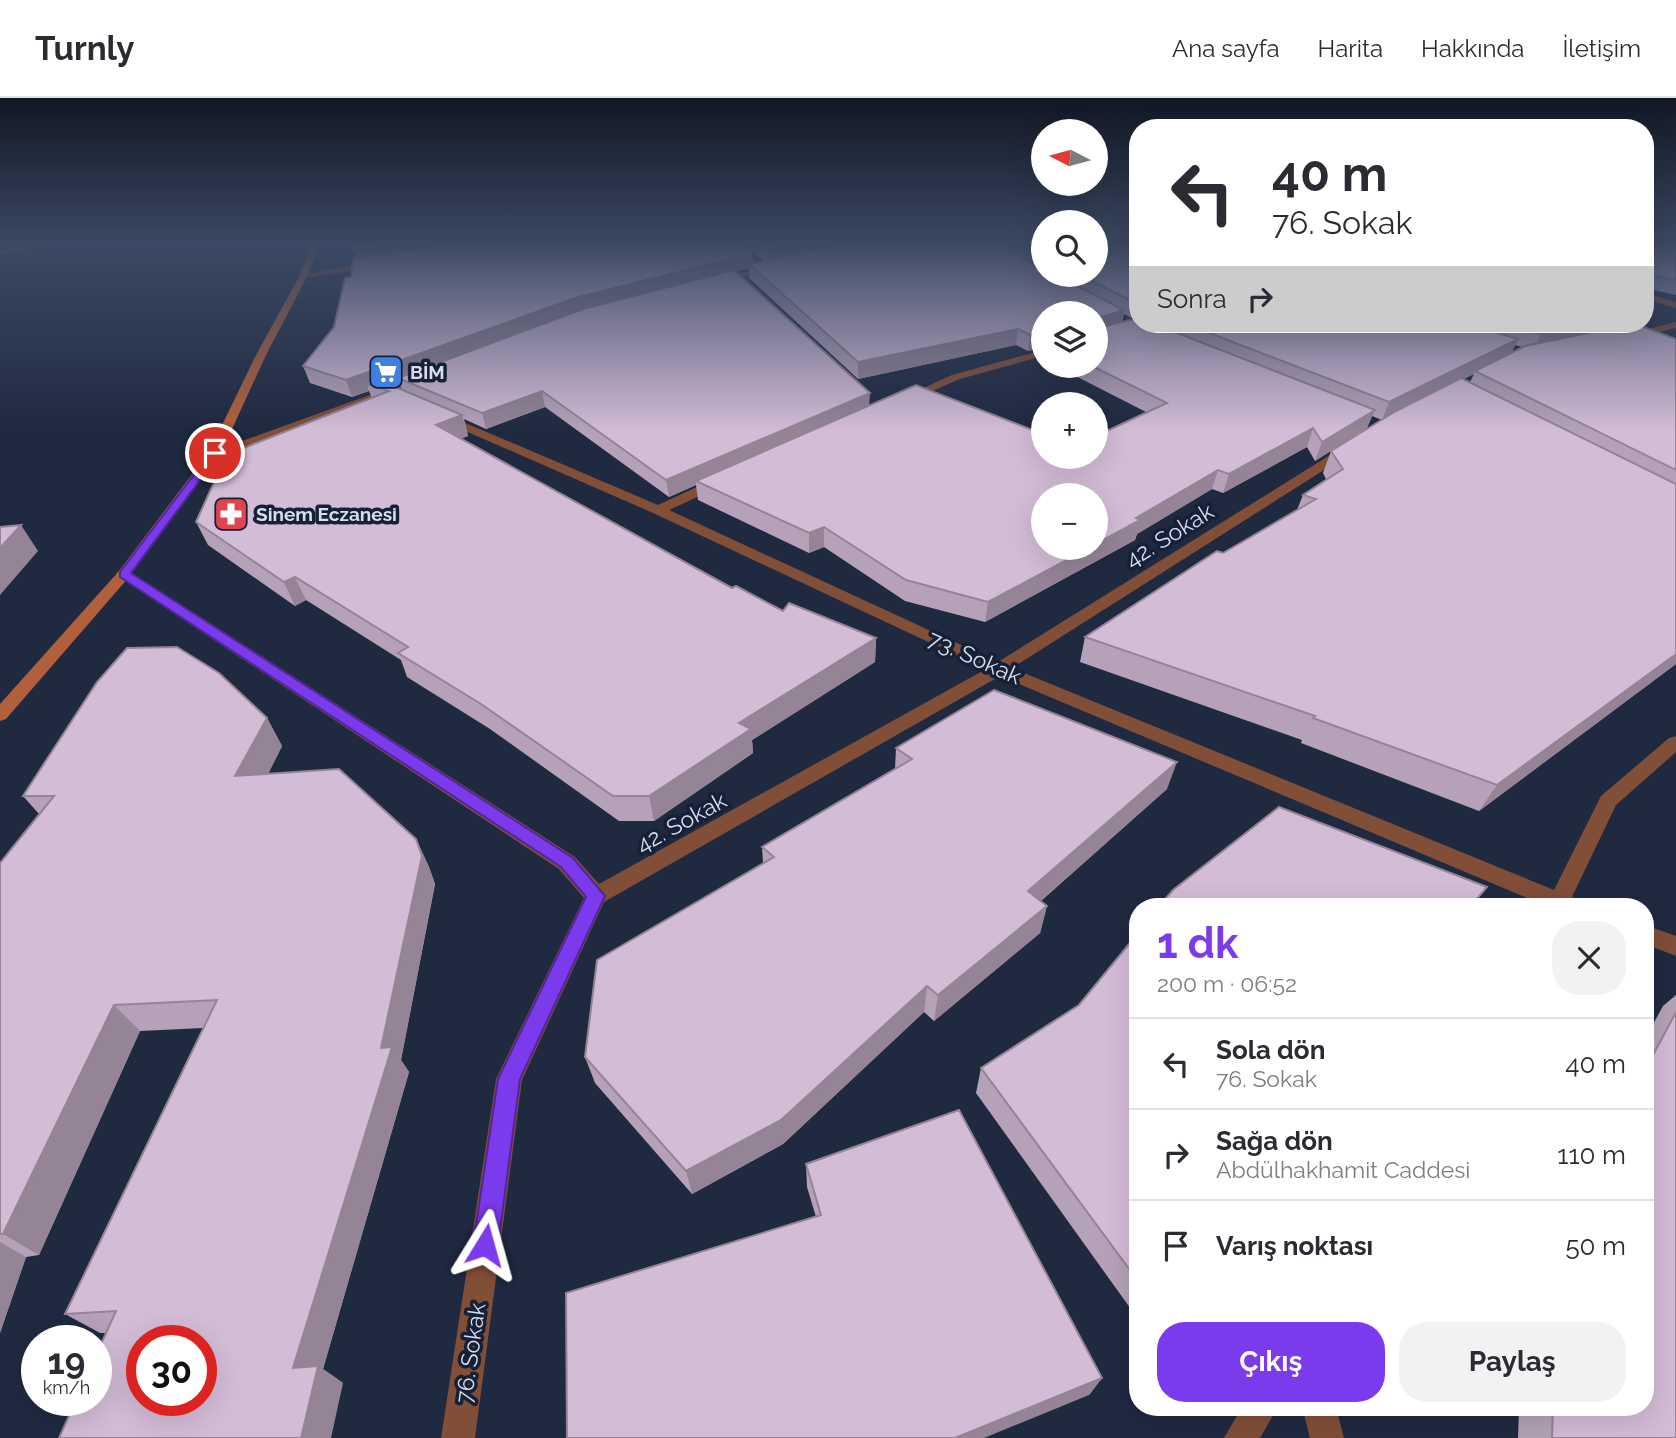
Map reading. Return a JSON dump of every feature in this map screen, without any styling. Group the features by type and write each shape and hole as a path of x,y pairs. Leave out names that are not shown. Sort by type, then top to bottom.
{"main road":[{"path":"0,715 124,574 215,453 287,307"}],"street":[{"path":"1654,330 1676,326"},
{"path":"1606,341 1641,333"},
{"path":"1631,335 1653,344"},
{"path":"893,405 956,377 1031,356"},
{"path":"215,453 438,373"},
{"name":"73. Sokak","path":"386,393 658,510 999,669 1546,898"},
{"name":"42. Sokak","path":"596,896 999,669 1359,442"},
{"path":"658,510 732,476"},
{"path":"124,574 567,863 596,896"},
{"path":"1566,898 1608,801 1676,742"},
{"name":"76. Sokak","path":"458,1438 509,1079 596,896"},
{"path":"1654,937 1676,946"},
{"path":"1241,1438 1255,1416"},
{"path":"1321,1416 1327,1438"}],"building":[{"path":"339,307 551,307 346,380 303,366 334,327"},
{"path":"593,307 774,307 870,393 666,480 542,391 482,413 398,378"},
{"path":"796,307 1031,307 1031,335 1018,329 858,362"},
{"path":"1108,307 1124,310 1108,315"},
{"path":"1129,320 1129,333 1177,333 1375,410 1322,442 1313,428 1229,474 1218,470 1108,537 1108,483 1031,483 1031,560 1067,560 988,602 906,580 824,527 809,533 696,481 916,385 1031,429 1031,469 1108,469 1108,430 1167,403 1108,374 1108,325"},
{"path":"1654,331 1676,339 1676,470 1475,371 1525,346 1588,333 1654,333"},
{"path":"1209,333 1498,333 1518,339 1389,402"},
{"path":"1461,378 1676,484 1676,654 1497,785 1313,718 1315,716 1085,637 1217,551 1223,553 1316,499 1303,495 1343,469 1331,451 1396,411"},
{"path":"379,380 462,415 436,425 732,588 736,586 783,611 789,603 876,638 739,723 751,729 649,796 613,796 481,704 398,653 408,647 295,577 284,582 196,522 220,469 246,447 389,391 367,384"},
{"path":"21,525 0,548 0,527"},
{"path":"177,647 219,673 267,718 235,776 339,769 416,839 422,856 381,1048 392,1047 293,1368 318,1366 301,1438 59,1438 69,1416 112,1416 112,1325 110,1325 116,1311 65,1314 217,1000 114,1005 3,1234 0,1234 0,863 54,796 23,796 97,682 127,648"},
{"path":"994,690 1177,762 1028,891 1047,906 938,995 927,986 781,1120 686,1171 585,1057 597,960 774,857 762,847 912,759 896,748"},
{"path":"1279,807 1487,887 1478,898 1166,898"},
{"path":"1129,944 1129,1269 981,1068 1079,1005"},
{"path":"1676,1012 1676,1438 1552,1438 1553,1416 1654,1416 1654,1053"},
{"path":"959,1110 1102,1378 955,1438 567,1438 566,1293 821,1215 806,1164"}],"place":[{"name":"BİM","path":"386,372"},
{"name":"Sinem Eczanesi","path":"231,514"}],"route":[{"path":"215,453 124,574 567,863 596,896 509,1079 485,1245"}]}
